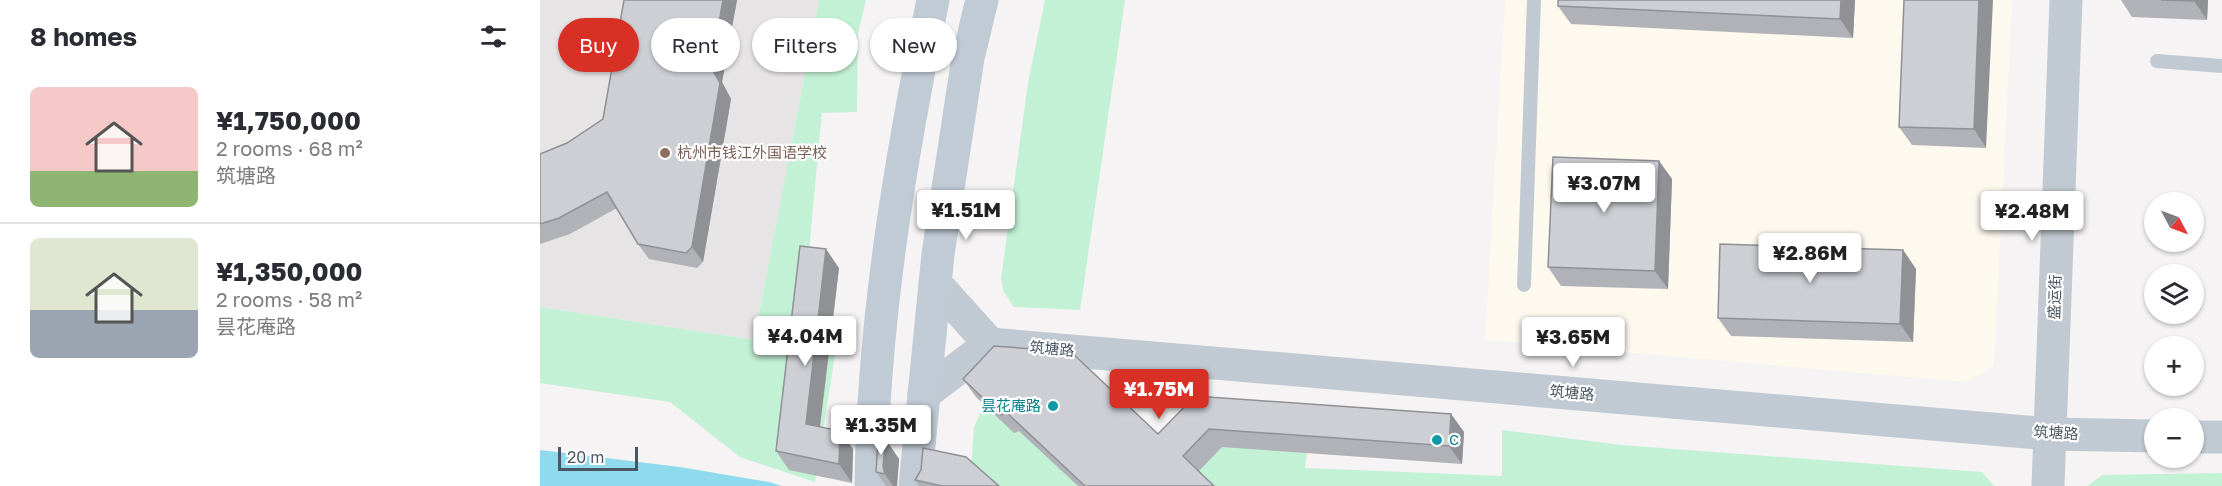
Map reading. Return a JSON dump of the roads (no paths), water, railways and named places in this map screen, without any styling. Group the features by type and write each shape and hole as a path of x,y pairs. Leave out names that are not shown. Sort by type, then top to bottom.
{"main road":[{"path":"871,477 878,351 894,214 933,0"},
{"path":"916,480 935,283 968,58 982,0"}],"street":[{"name":"盛运街","path":"2048,486 2066,0"},
{"path":"924,394 990,344 935,283"},
{"name":"筑塘路","path":"990,344 2050,434 2144,436"},
{"path":"2204,436 2222,437"}],"lane":[{"path":"1524,285 1534,0"},
{"path":"2157,61 2222,66"}],"water":[{"path":"540,450 680,467 782,486 540,486"}],"place":[{"name":"杭州市钱江外国语学校","path":"665,153"},
{"name":"昙花庵路","path":"1053,406"},
{"name":"C","path":"1437,440"}]}
